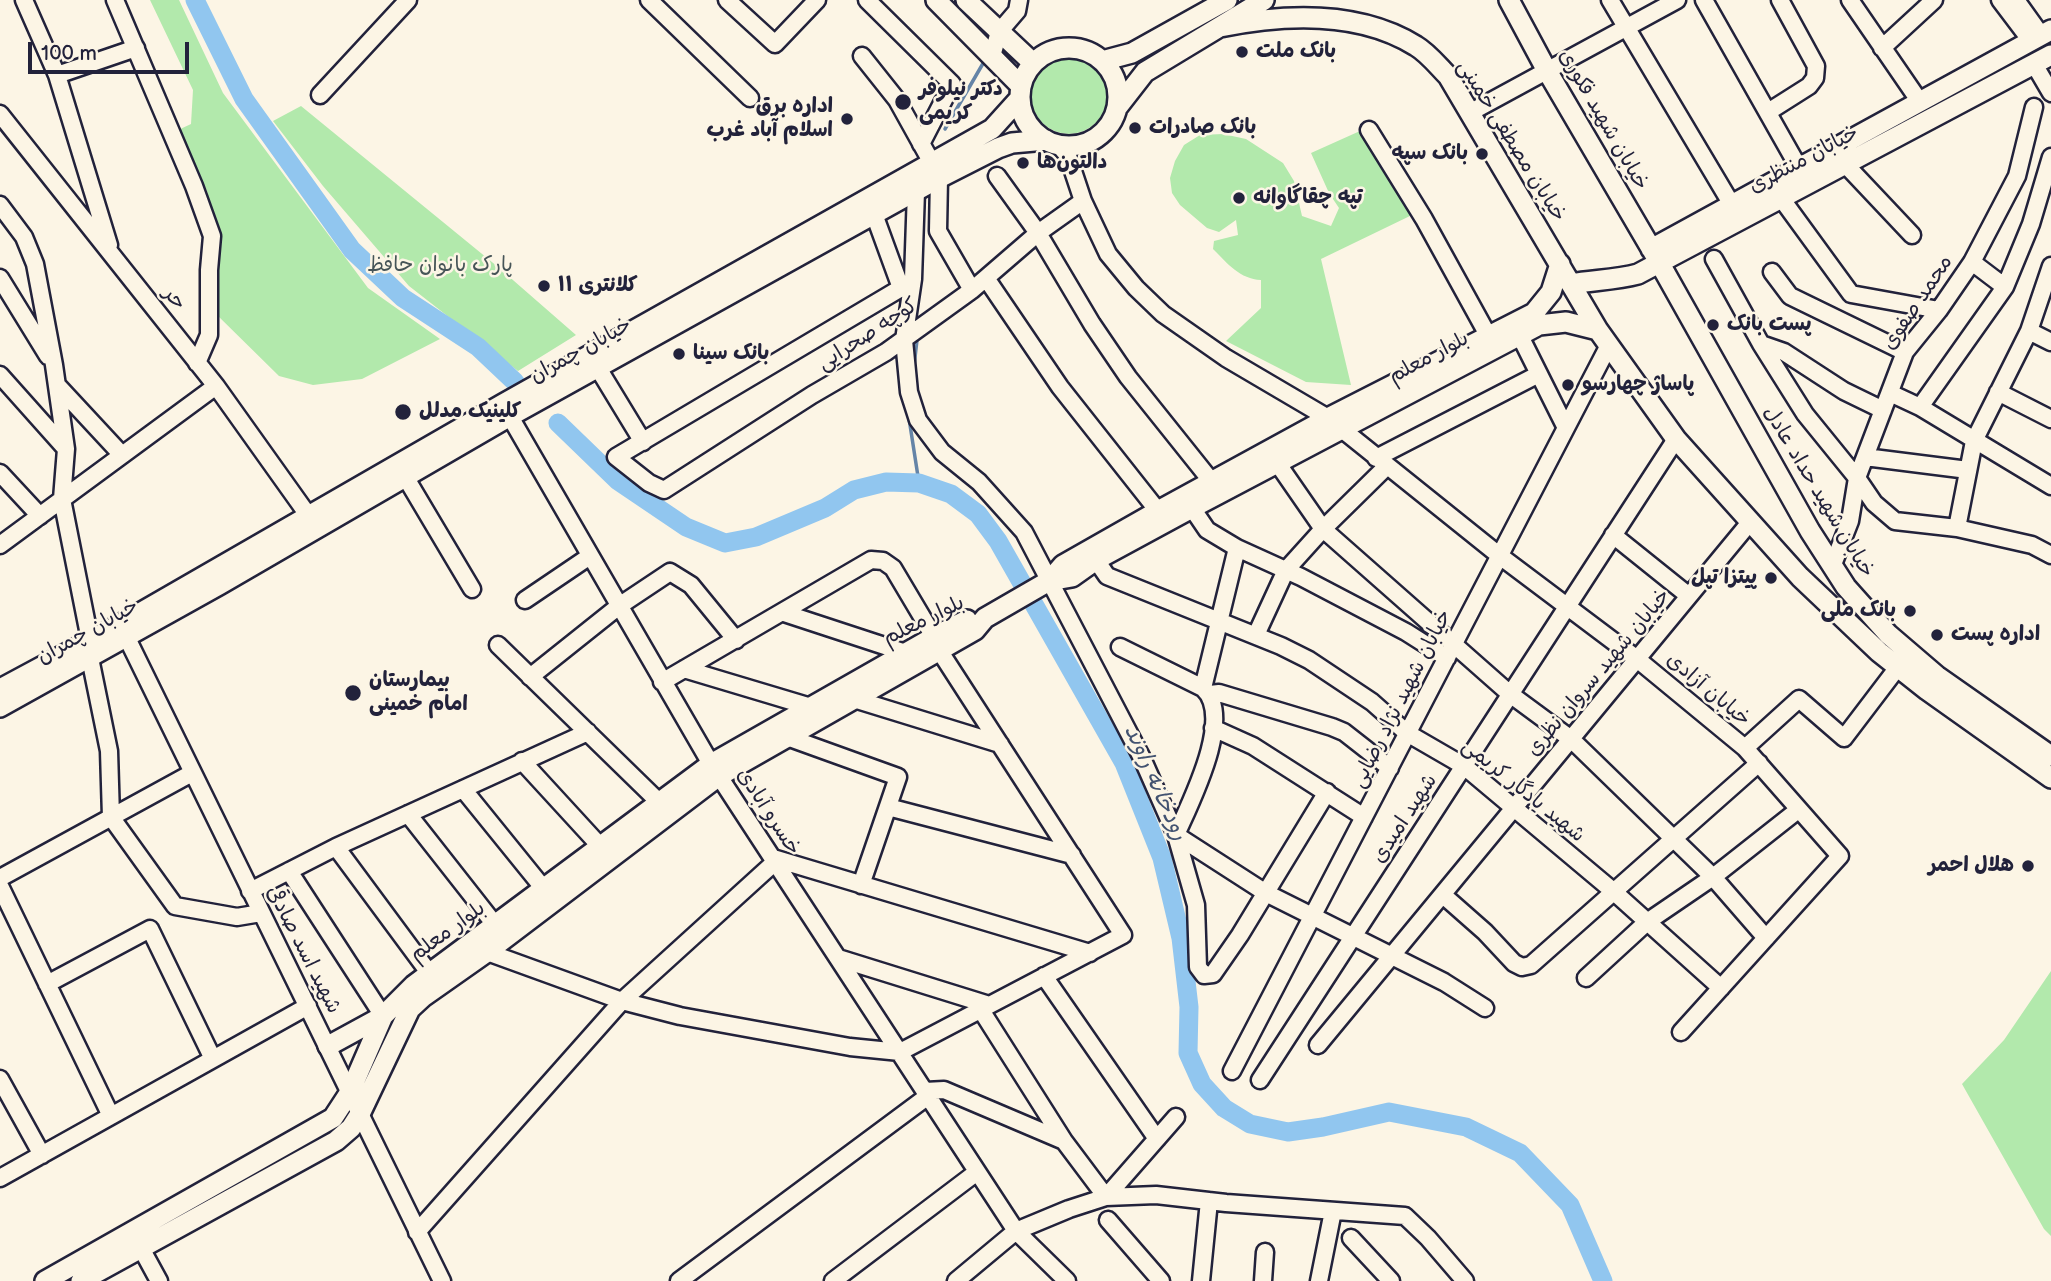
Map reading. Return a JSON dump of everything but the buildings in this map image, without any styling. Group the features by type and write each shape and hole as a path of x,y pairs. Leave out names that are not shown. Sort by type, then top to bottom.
{"main road":[{"path":"936,0 992,56 1021,92 1027,123 1052,142 1070,146 1095,138 1112,120 1117,108 1145,72 1264,0"},
{"path":"966,0 1033,63"},
{"path":"1102,61 1132,53 1227,0"},
{"name":"خیابان شهید فکوری","path":"1510,0 1546,69 1655,256"},
{"name":"خیابان مصطفی خمینی","path":"1220,26 1259,19 1300,17 1348,22 1390,33 1418,47 1448,76 1471,112 1603,339"},
{"path":"1155,40 1152,52 1165,60"},
{"name":"خیابان منتظری","path":"1571,284 1615,280 1638,274 1655,256 1736,212 1799,168 1920,102 2044,45"},
{"name":"خیابان منتظری","path":"1736,212 1781,198 1845,164 2044,45"},
{"path":"1021,92 1033,63 1055,50 1080,49 1102,61 1111,71 1116,83 1117,108"},
{"name":"خیابان چمران","path":"0,689 90,649 127,638 308,515 507,410 935,171 992,129 1021,92"},
{"name":"خیابان چمران","path":"0,707 90,649 215,578 406,478 507,410 598,368 916,191 935,171 1012,143 1052,142"},
{"name":"خیابان شهید حداد عادل","path":"1655,256 1810,531 1846,587 1888,634 1937,676 2051,756"},
{"name":"بلوار معلم","path":"1049,581 1072,577 1096,560 1192,509 1275,457 1534,313 1543,304 1556,279 1560,264"},
{"name":"بلوار معلم","path":"1335,424 1539,326 1553,322 1581,325 1603,339"},
{"path":"1603,339 1676,439 1826,603 1898,667 2051,778"},
{"name":"بلوار معلم","path":"45,1281 333,1118 350,1092 383,1016 400,998 659,802 715,770 811,707 906,653 975,631 985,618 1049,581 1063,565 1158,511 1212,482 1275,457"},
{"path":"1782,556 1797,559 1806,555 1810,549 1810,531"},
{"path":"1826,603 1827,584 1836,582 1846,587"},
{"name":"بلوار معلم","path":"81,1281 336,1141 351,1128 360,1114 410,1009 487,952 715,770 787,737 853,699 936,643"},
{"path":"328,1046 383,1016"}],"street":[{"path":"24,0 57,75 112,256"},
{"path":"115,0 194,186 212,236 209,335 197,363"},
{"path":"320,94 408,0"},
{"path":"727,0 775,44 806,4"},
{"path":"867,0 952,83 921,144"},
{"path":"992,56 999,32 1017,10 1020,0"},
{"path":"1610,0 1736,212"},
{"path":"1471,112 1677,0"},
{"path":"1704,0 1799,168"},
{"path":"1768,112 1809,86 1815,78 1816,66 1780,0"},
{"path":"1850,0 1920,102"},
{"path":"1882,47 1934,0"},
{"path":"2000,0 2044,45"},
{"path":"2016,0 2044,45 2051,93"},
{"path":"658,3 750,98"},
{"path":"57,75 136,48"},
{"path":"862,56 897,100 935,171 938,231 972,290"},
{"name":"محمد صفوی","path":"1832,567 1850,521 1857,478 1905,352 1939,310 1972,262 2017,176 2034,107"},
{"name":"حر","path":"1,116 216,386 308,515"},
{"path":"1369,130 1424,219 1489,337"},
{"name":"خیابان آزادی","path":"1052,142 1068,156 1083,201 1108,254 1136,288 1163,314 1226,358 1335,424 1500,556 1637,659 1745,748 1840,856 1681,1032"},
{"path":"1920,407 2005,287 2031,224 2051,157"},
{"path":"1845,164 1912,235"},
{"path":"997,176 1038,233 1092,324 1128,377 1212,482"},
{"path":"916,191 913,279 904,340 909,392 918,420 942,452 979,482 1024,532 1142,758 1176,835 1196,905 1198,967 1204,975 1213,974 1327,792"},
{"path":"1781,198 1851,293 1939,310"},
{"name":"کوچه صحرایی","path":"643,442 616,457 649,483 664,490 812,395 904,340 972,290 1038,233 1083,201"},
{"path":"0,205 24,237 35,264 54,365 66,449 62,499 108,751 111,817 175,906 237,918 261,913"},
{"path":"598,368 643,442 901,289 874,214"},
{"path":"1714,259 1761,344 1805,414 1874,503 1895,521 1957,527 2032,545 2051,555"},
{"path":"1972,262 2005,287"},
{"path":"1957,527 1975,441 2029,331 2051,266"},
{"path":"1772,272 1790,296 1905,352"},
{"path":"0,278 54,365"},
{"path":"986,278 1060,387 1158,511"},
{"path":"2029,331 2051,342"},
{"path":"1520,336 1566,428"},
{"name":"خیابان شهید نژاد رضایی","path":"1232,1071 1566,428 1603,339"},
{"path":"1761,344 1784,352 1844,391 1883,410"},
{"path":"1256,635 1286,570 1381,463 1539,374"},
{"path":"0,375 66,449"},
{"path":"57,385 122,455"},
{"path":"0,545 216,386"},
{"path":"1998,392 2051,419"},
{"path":"1889,393 1920,407 2051,486"},
{"name":"خسرو آبادی","path":"507,410 715,770 1016,1231 1067,1281"},
{"name":"شهید امیدی","path":"1260,1080 1676,439"},
{"path":"1275,457 1323,529 1510,694 1571,739 1713,877 1766,938"},
{"path":"1865,457 1968,470"},
{"path":"0,473 40,516"},
{"path":"406,478 472,589"},
{"path":"1192,509 1206,530 1406,632 1447,658"},
{"name":"خیابان شهید سروان نظری","path":"1318,1045 1751,521"},
{"path":"1613,536 1689,596"},
{"path":"1176,835 1204,769 1213,728 1214,711 1206,691 1219,621 1237,548"},
{"path":"525,600 590,556"},
{"path":"487,952 622,1001 737,1027 850,1047 900,1052 1123,935 936,643 893,568 883,561 871,560 663,682"},
{"name":"شهید یادگار کریمی","path":"1096,560 1107,576 1256,635 1309,660 1372,702 1408,733 1464,766 1613,891 1721,988"},
{"path":"530,677 619,606 670,572 691,585 736,640"},
{"path":"784,613 906,653"},
{"name":"شهید اسد صادقی","path":"127,638 328,1046 417,1232 435,1279"},
{"path":"498,645 659,802"},
{"path":"1120,647 1206,691 1332,726 1344,732 1390,768"},
{"path":"1745,748 1799,699 1844,738 1898,667"},
{"path":"684,669 811,707"},
{"path":"853,699 1000,744"},
{"path":"1213,728 1252,746 1364,817"},
{"path":"250,891 336,847 588,732"},
{"path":"787,737 898,777 861,885"},
{"path":"522,761 600,846"},
{"path":"1443,895 1485,932 1514,963 1522,967 1531,965 1759,763"},
{"path":"0,878 192,773"},
{"path":"463,789 544,889"},
{"path":"888,807 1072,855"},
{"path":"1586,978 1647,922 1713,877 1798,810"},
{"path":"408,814 496,926"},
{"path":"1176,835 1266,893 1393,955 1485,1008"},
{"path":"336,847 430,974"},
{"path":"417,1232 622,1001 774,860 1090,953"},
{"path":"289,871 383,1016"},
{"path":"0,886 111,1116"},
{"path":"47,984 150,929 213,1059"},
{"path":"838,958 985,1007 1064,1141 1106,1197"},
{"path":"1044,976 1157,1139"},
{"path":"0,1178 308,1006"},
{"path":"0,1080 42,1155"},
{"path":"679,1281 927,1094 944,1090 1064,1141"},
{"path":"1106,1197 1176,1117"},
{"path":"833,1281 977,1172"},
{"path":"956,1281 1016,1231 1106,1197 1156,1195 1405,1216 1465,1281"},
{"path":"1202,1281 1209,1201"},
{"path":"1319,1281 1333,1211"},
{"path":"1108,1220 1161,1281"},
{"path":"1351,1238 1391,1281"},
{"path":"141,1248 159,1281"},
{"path":"1263,1281 1265,1252"}],"green space":[{"path":"150,0 179,0 223,93 368,288 440,339 362,379 313,385 279,376 216,314 219,246 207,191 176,131 191,124 193,90"},
{"path":"1062,58 1076,58 1090,64 1101,75 1107,96 1104,111 1096,123 1076,134 1062,134 1048,128 1037,117 1031,103 1031,89 1037,75 1048,64"},
{"name":"پارک بانوان حافظ","path":"301,106 498,267 576,335 518,371 409,286 323,186 273,121"},
{"path":"1360,131 1412,215 1321,259 1351,385 1306,382 1226,341 1261,308 1261,280 1241,274 1213,249 1214,241 1238,235 1236,220 1219,232 1207,228 1180,205 1172,193 1170,178 1184,145 1200,135 1223,134 1246,139 1283,163 1294,181 1302,216 1331,226 1339,208 1329,193 1311,153"},
{"path":"2051,971 2051,1236 2044,1229 1962,1084 2004,1040"}],"waterway":[{"path":"195,0 244,99 352,250 403,298 478,347 515,382"},
{"path":"945,129 985,60"},
{"path":"914,366 917,340"},
{"path":"908,412 919,483"},
{"name":"رودخانه راوند","path":"558,423 618,481 686,527 725,543 756,537 825,508 854,490 886,482 919,483 951,494 978,514 998,541 1124,763 1162,858 1181,938 1189,1007 1188,1053 1202,1084 1224,1108 1250,1124 1288,1132 1389,1112 1466,1127 1520,1153 1570,1205 1603,1281"}],"place":[{"name":"بانک ملت","path":"1242,52"},
{"name":"دکتر نیلوفر کریمی","path":"903,102"},
{"name":"اداره برق اسلام آباد غرب","path":"847,119"},
{"name":"بانک صادرات","path":"1135,128"},
{"name":"بانک سپه","path":"1482,154"},
{"name":"دالتون‌ها","path":"1023,163"},
{"name":"تپه چقاگاوانه","path":"1239,198"},
{"name":"کلانتری ۱۱","path":"544,286"},
{"name":"پست بانک","path":"1713,325"},
{"name":"بانک سینا","path":"679,354"},
{"name":"پاساژ چهارسو","path":"1568,385"},
{"name":"کلینیک مدلل","path":"403,412"},
{"name":"پیتزا تپل","path":"1771,578"},
{"name":"بانک ملی","path":"1910,611"},
{"name":"اداره پست","path":"1937,635"},
{"name":"بیمارستان امام خمینی","path":"353,693"},
{"name":"هلال احمر","path":"2028,866"}]}
